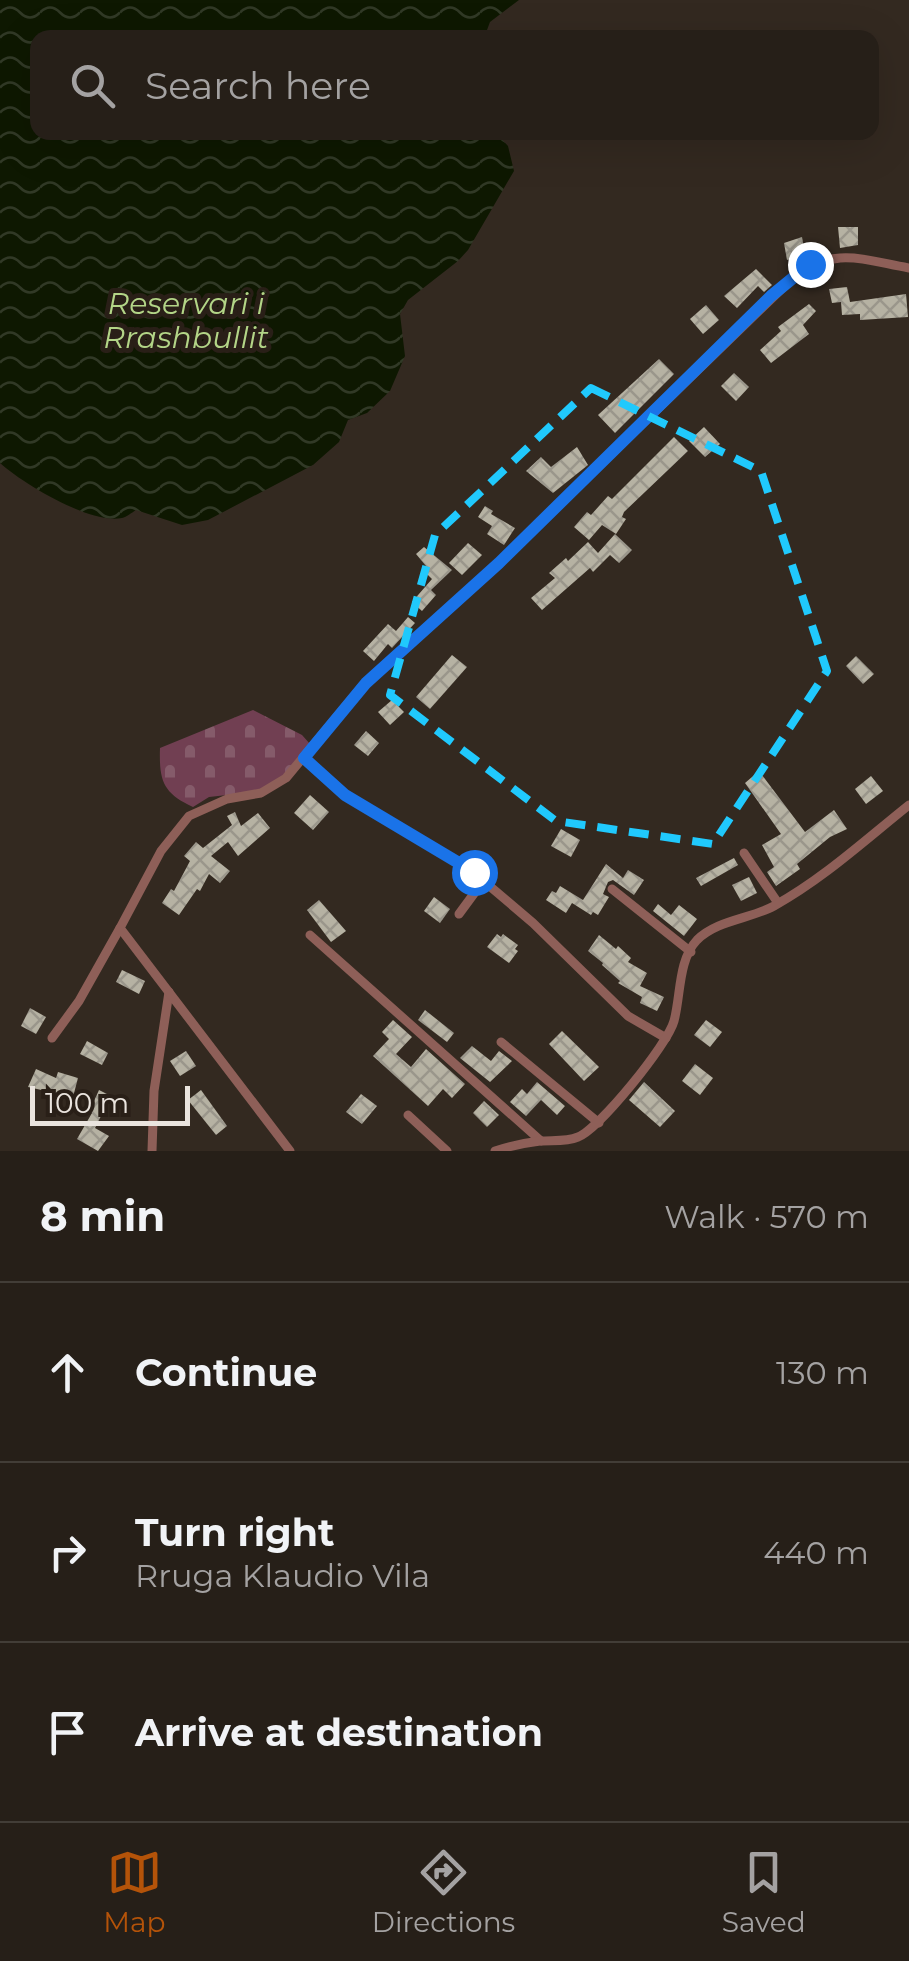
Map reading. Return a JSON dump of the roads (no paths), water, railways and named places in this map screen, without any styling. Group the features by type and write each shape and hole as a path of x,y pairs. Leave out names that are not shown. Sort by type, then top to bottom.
{"street":[{"path":"52,1038 80,1001 161,851 189,816 217,802 274,788 366,683 499,563 810,264 837,256 909,268"},
{"path":"304,758 345,795 452,856 484,880 534,923 628,1016 666,1038"},
{"path":"495,1151 581,1137 598,1123 611,1104 642,1074 666,1038 677,1007 683,968 695,942 714,928 778,903 844,860 909,805"},
{"path":"744,854 778,903"},
{"path":"459,914 484,880"},
{"path":"612,889 691,952"},
{"path":"120,928 290,1151"},
{"path":"310,935 541,1141"},
{"path":"152,1151 154,1091 169,992"},
{"path":"501,1042 598,1123"},
{"path":"408,1116 447,1151"}],"water":[{"name":"Reservari i Rrashbullit","path":"0,0 519,0 490,22 487,30 30,30 30,140 502,140 508,146 514,171 468,250 408,300 400,314 405,356 390,391 367,413 348,420 339,442 313,465 208,520 182,525 136,510 122,518 93,515 40,491 0,463"}]}
